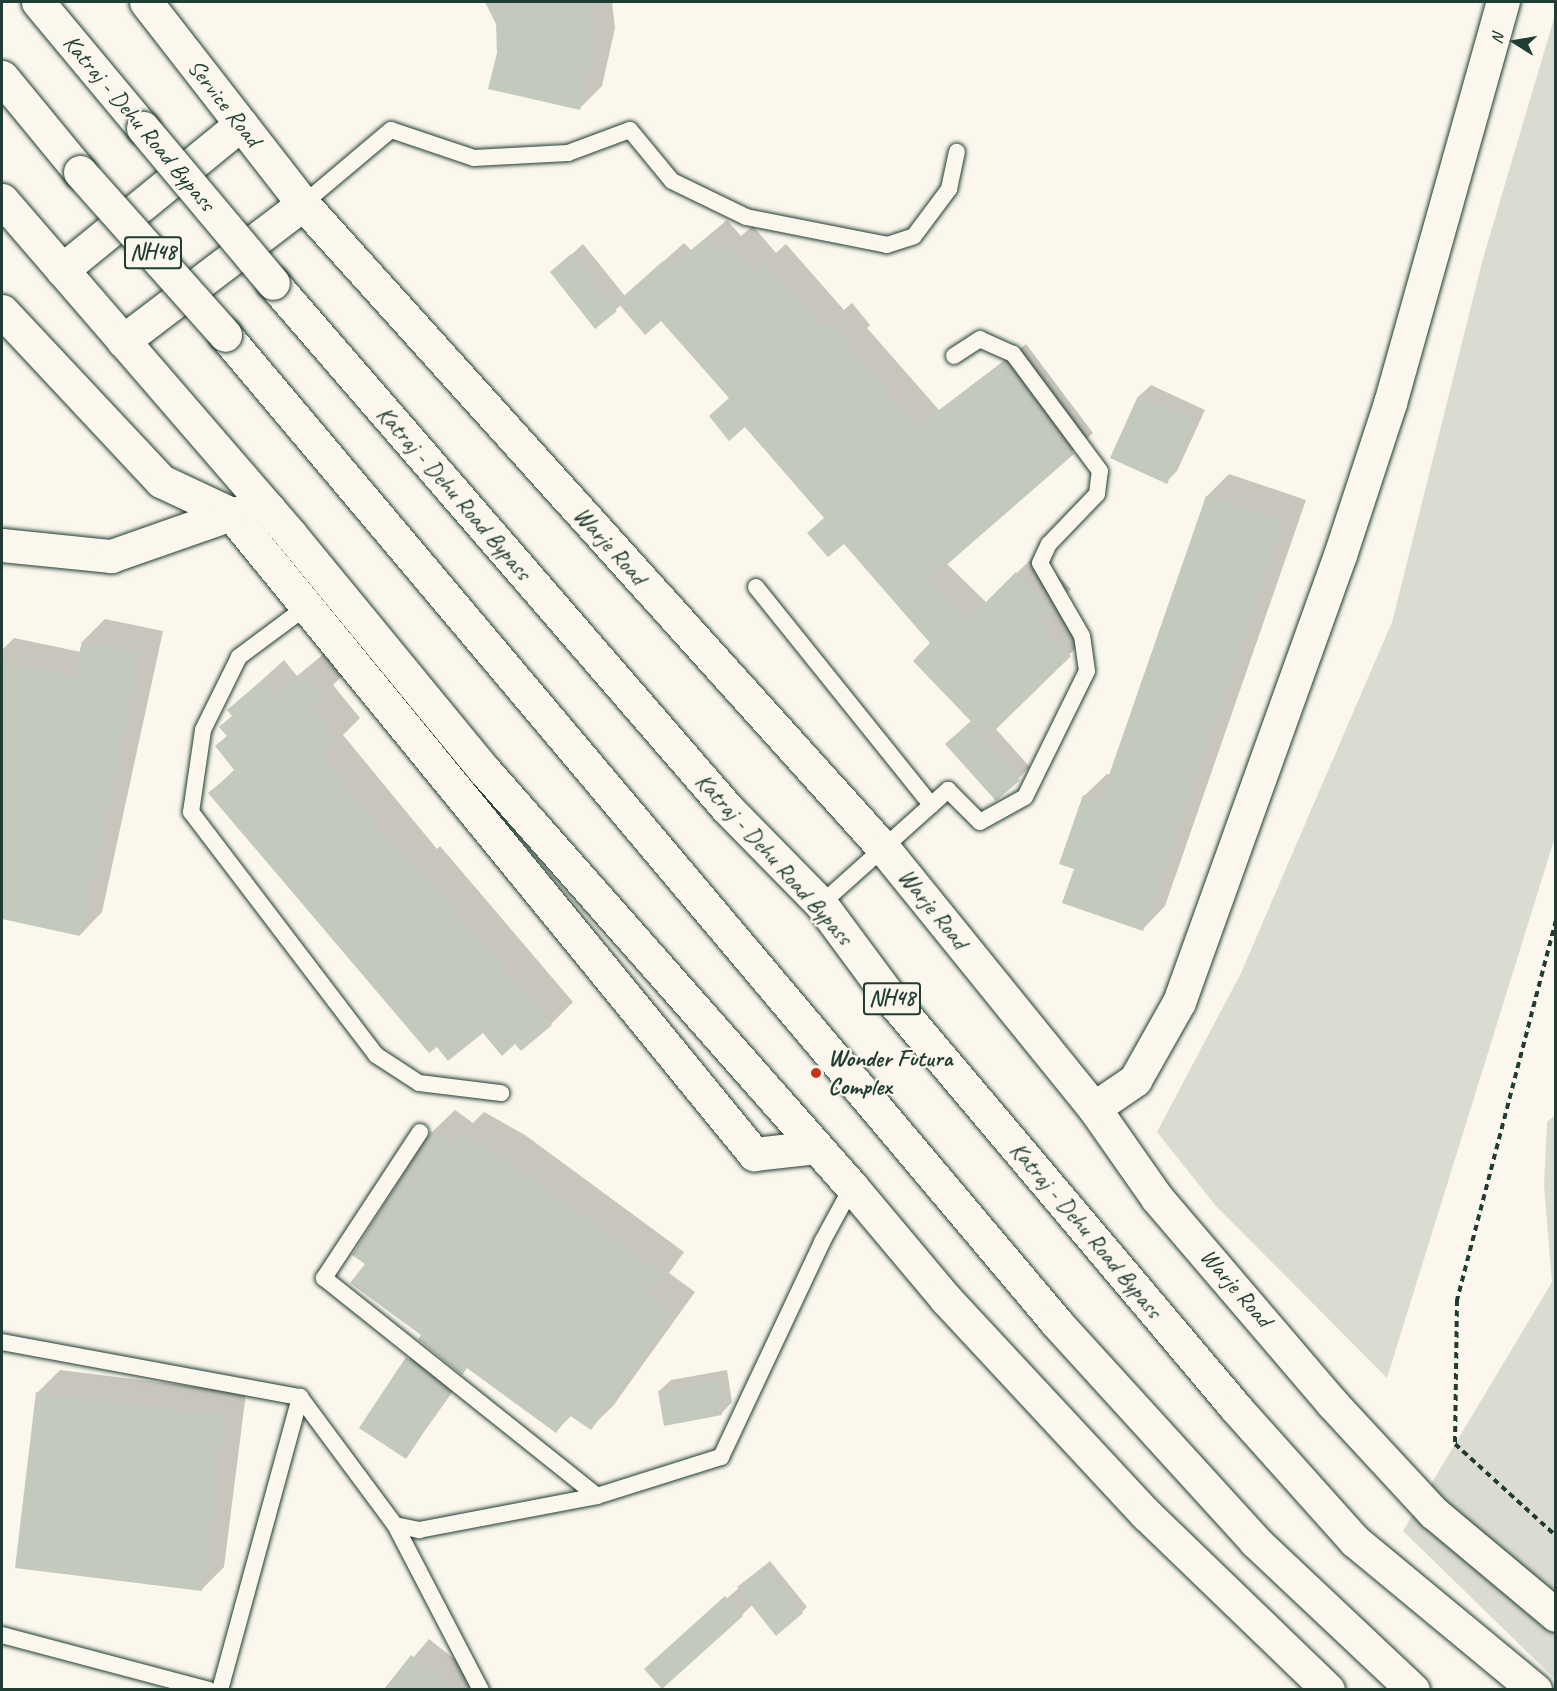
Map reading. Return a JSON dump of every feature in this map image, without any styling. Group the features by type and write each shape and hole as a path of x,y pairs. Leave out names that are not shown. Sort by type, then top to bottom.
{"main road":[{"name":"Katraj - Dehu Road Bypass","path":"38,2 273,283 727,808 820,904 908,1018 1236,1408 1355,1541 1535,1689"},
{"name":"Service Road","path":"146,2 303,204"},
{"path":"1095,1108 1135,1080 1179,1002 1340,555 1390,403 1503,2"},
{"name":"NH48","path":"2,77 80,172 225,334 1056,1322 1255,1541 1413,1689"},
{"path":"62,270 241,124"},
{"path":"2,200 269,510 485,771 852,1187 946,1299 1146,1514 1328,1689"},
{"path":"123,341 303,204"},
{"name":"Warje Road","path":"303,204 885,850 1095,1108 1157,1198 1332,1403 1434,1513 1556,1615"},
{"path":"2,311 161,481 231,514 754,1154 816,1147"},
{"path":"2,545 111,556 231,514 269,510"}],"lane":[{"path":"303,204 391,130 474,159 568,153 630,130 672,182 746,217 887,244 914,236 949,189 957,152"},
{"path":"820,904 885,850 948,789 980,822 1025,797 1087,671 1082,636 1040,563 1049,544 1097,494 1100,471 1012,354 980,339 954,356"},
{"path":"756,587 931,805"},
{"path":"306,607 239,657 203,730 190,812 376,1055 419,1083 501,1093"},
{"path":"420,1132 324,1278 597,1496"},
{"path":"395,1525 418,1530 597,1496 721,1458 822,1242 852,1187"},
{"path":"2,1342 300,1397 395,1525 481,1689"},
{"path":"220,1689 300,1397"},
{"path":"2,1635 209,1689"}],"path":[{"path":"1556,920 1457,1300 1455,1444 1556,1536"}],"shaded area":[{"path":"1555,15 1555,837 1387,1378 1215,1205 1157,1132 1241,973 1392,622 1482,262"},
{"path":"1555,1115 1555,1679 1403,1531 1552,1282 1544,1185 1547,1122"}],"building":[{"path":"485,2 589,2 593,52 580,110 488,89 497,53 496,24"},
{"path":"707,238 721,254 732,244 755,271 766,262 823,328 832,321 852,345 849,348 918,428 1004,361 1074,454 927,582 967,621 1016,572 1053,610 1039,623 1071,656 987,738 913,661 930,643 844,544 828,557 807,533 824,518 745,427 729,441 709,416 729,398 661,321 645,335 617,302 663,261 670,269"},
{"path":"571,254 617,311 595,329 550,272"},
{"path":"1138,396 1195,421 1167,484 1110,458"},
{"path":"1206,496 1284,522 1143,931 1062,903 1074,869 1059,864 1083,795 1100,801"},
{"path":"82,641 141,653 80,936 2,919 2,662 74,677"},
{"path":"303,673 323,697 311,707 339,741 321,757 414,870 417,867 552,1025 521,1051 515,1044 502,1056 483,1033 448,1061 437,1047 429,1053 208,793 235,771 215,746 227,736 219,727 232,716 227,710 261,681 274,697"},
{"path":"969,723 1020,780 996,801 945,744"},
{"path":"431,1131 450,1144 461,1133 502,1157 663,1275 648,1296 674,1315 591,1430 569,1415 556,1433 467,1368 462,1375 418,1339 421,1335 350,1283 365,1264 352,1255"},
{"path":"406,1357 450,1392 406,1459 359,1428"},
{"path":"716,1380 722,1415 664,1426 658,1391"},
{"path":"36,1392 224,1415 202,1591 15,1568"},
{"path":"764,1566 803,1613 776,1636 737,1587"},
{"path":"725,1596 743,1616 662,1689 644,1669"},
{"path":"411,1655 455,1689 384,1689"}],"place":[{"name":"Wonder Futura Complex","path":"816,1073"}]}
